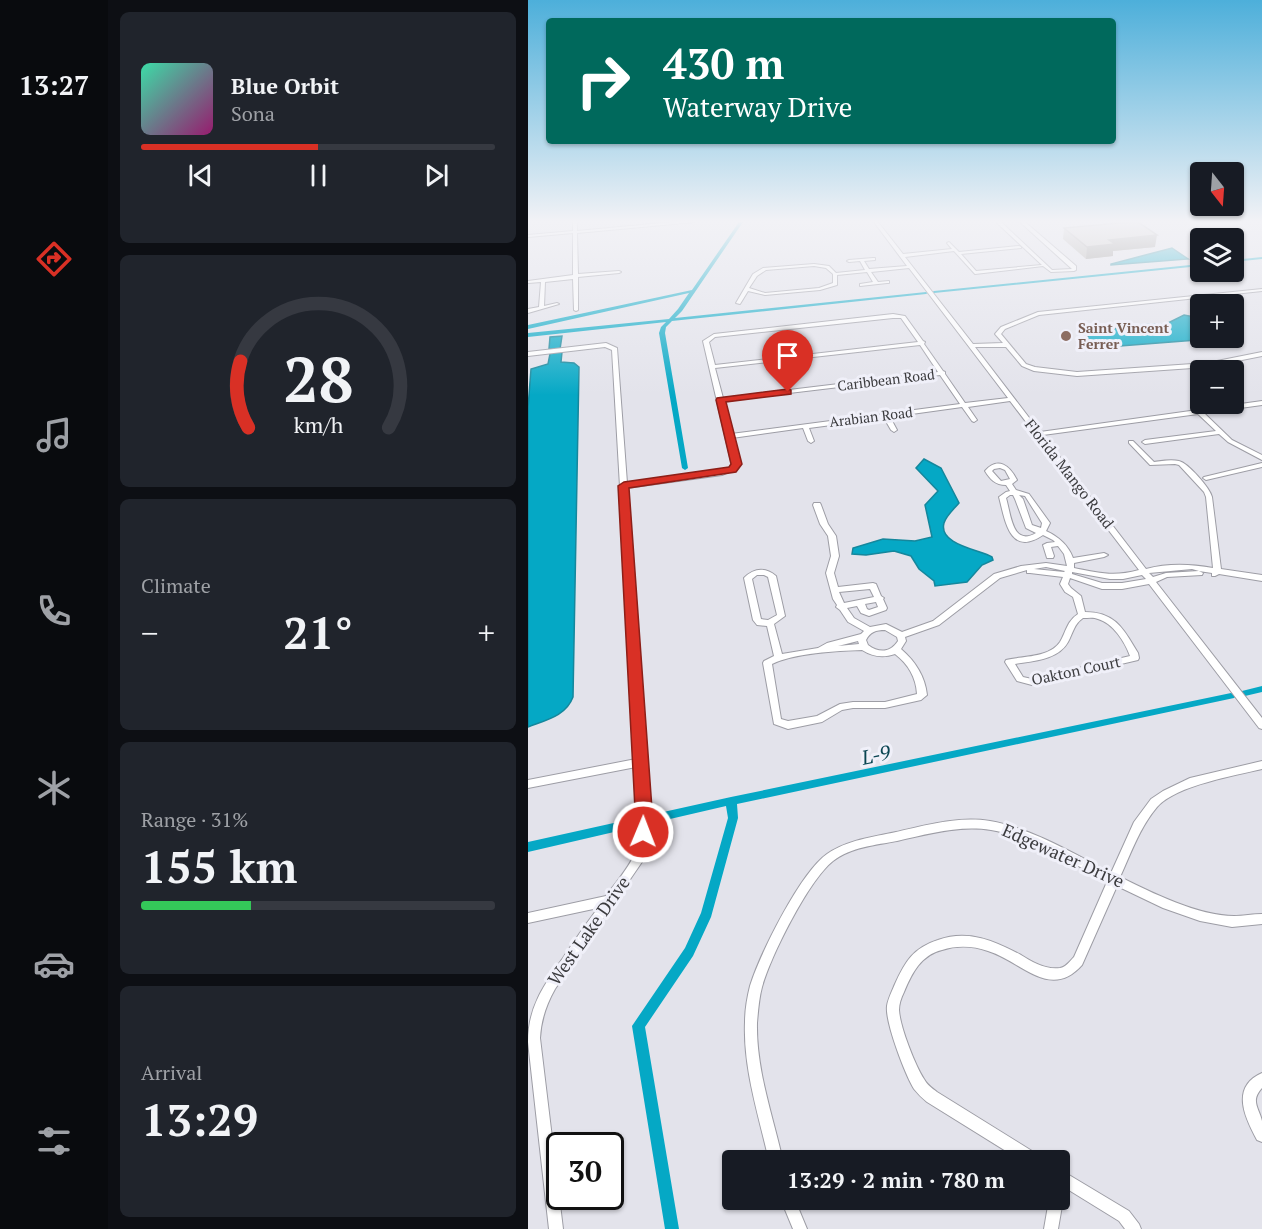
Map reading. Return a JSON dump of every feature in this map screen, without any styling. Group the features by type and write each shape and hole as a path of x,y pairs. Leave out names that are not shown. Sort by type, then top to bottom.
{"street":[{"path":"528,282 556,279"},
{"path":"575,279 576,310"},
{"path":"738,303 754,279"},
{"path":"747,289 765,294 829,287 835,284 835,279"},
{"path":"874,279 876,283"},
{"name":"Florida Mango Road","path":"919,279 1262,725"},
{"path":"541,308 543,281"},
{"path":"862,285 887,282"},
{"path":"1262,290 1038,314 999,331 999,336 1006,345 1020,362 1027,366 1084,374 1207,365 1262,354"},
{"path":"528,311 557,304"},
{"path":"624,486 732,470 736,464 707,340 714,336 900,316 906,318 974,420"},
{"path":"713,367 923,343"},
{"path":"973,349 1001,348 1006,345"},
{"name":"West Lake Drive","path":"528,354 612,346 615,349 644,809 643,843 640,856 551,985 541,1002 535,1020 534,1038 556,1229"},
{"name":"Caribbean Road","path":"721,400 943,373"},
{"name":"Arabian Road","path":"730,436 1011,399"},
{"path":"1244,405 1262,403"},
{"path":"1038,434 1190,412"},
{"path":"1202,414 1241,448 1262,458"},
{"path":"886,415 894,430"},
{"path":"805,426 811,441"},
{"path":"1145,442 1221,432"},
{"path":"1131,442 1152,464 1176,462 1181,464 1207,491 1216,572"},
{"path":"1206,478 1262,465"},
{"path":"1008,483 1029,526 1056,538 1061,544 1069,568 1065,587 1077,596 1082,615"},
{"path":"1014,492 1028,495 1046,523 1043,531 1026,539 1015,535 1006,520 1008,509 1002,497 1014,492"},
{"path":"817,504 824,524 832,536 835,556 830,573 840,607 866,633"},
{"path":"1050,556 1047,545 1061,544"},
{"path":"821,650 826,646 886,627 901,635 936,623 997,576 1012,571 1069,568 1104,555"},
{"path":"1069,568 1110,577 1176,567 1262,578"},
{"path":"1069,568 1102,586 1122,586 1166,575 1216,572 1262,584"},
{"path":"765,572 772,576 780,616 770,623 760,623 757,620 748,578 755,573 765,572"},
{"path":"834,590 868,585 876,589 880,598 840,607"},
{"name":"Oakton Court","path":"1082,615 1098,615 1111,620 1134,653 1135,658 1032,682 1020,679 1009,662 1056,651 1062,645 1075,618 1082,615"},
{"path":"770,623 779,658"},
{"path":"864,647 866,633"},
{"path":"896,650 914,668 922,690 918,698 885,705 840,707 819,719 788,725 777,721 766,667 772,660 821,650 828,652 864,647 879,654 896,650 901,645 901,635"},
{"path":"528,784 641,762"},
{"path":"1018,1150 924,1091 914,1074 892,1012 906,973 916,958 926,950 960,941 996,948 1052,975 1068,972 1078,961 1138,825 1146,813 1167,794 1201,779 1262,765"},
{"name":"Edgewater Drive","path":"774,1150 752,1051 752,1008 765,963 807,881 823,862 837,853 860,844 945,825 977,824 1001,828 1024,836 1197,916 1233,922 1262,919"},
{"path":"528,918 610,900"},
{"path":"1262,1080 1251,1090 1249,1099 1250,1109 1262,1135"},
{"path":"1070,1183 1124,1216 1134,1229"},
{"path":"792,1210 800,1229"},
{"path":"1051,1229 1054,1210"}],"water":[{"path":"1184,315 1190,316 1190,341 1107,347 1087,338 1090,334 1131,325 1166,324"},
{"path":"562,336 561,362 574,363 579,367 573,697 566,709 560,713 528,727 528,408 531,369 548,364 551,349 549,349 550,337"},
{"path":"924,459 941,468 959,503 944,523 947,537 962,546 992,557 993,560 982,565 967,582 935,586 934,581 919,569 911,556 894,551 866,555 852,554 853,548 883,539 915,541 932,537 925,505 938,491 916,468"}],"waterway":[{"path":"671,320 701,279"},
{"path":"934,292 1059,279"},
{"path":"528,327 693,291"},
{"path":"671,320 926,293"},
{"path":"528,335 671,320"},
{"path":"671,320 662,333 685,468"},
{"name":"L-9","path":"1245,693 1262,689"},
{"name":"L-9","path":"731,801 1231,696"},
{"name":"L-9","path":"528,847 731,801"},
{"path":"672,1229 638,1026 689,952 707,913 733,818 731,801"}],"place":[{"name":"Saint Vincent Ferrer","path":"1066,336"}],"route":[{"path":"643,832 644,809 624,486 732,470 736,464 721,400 788,392"}]}
